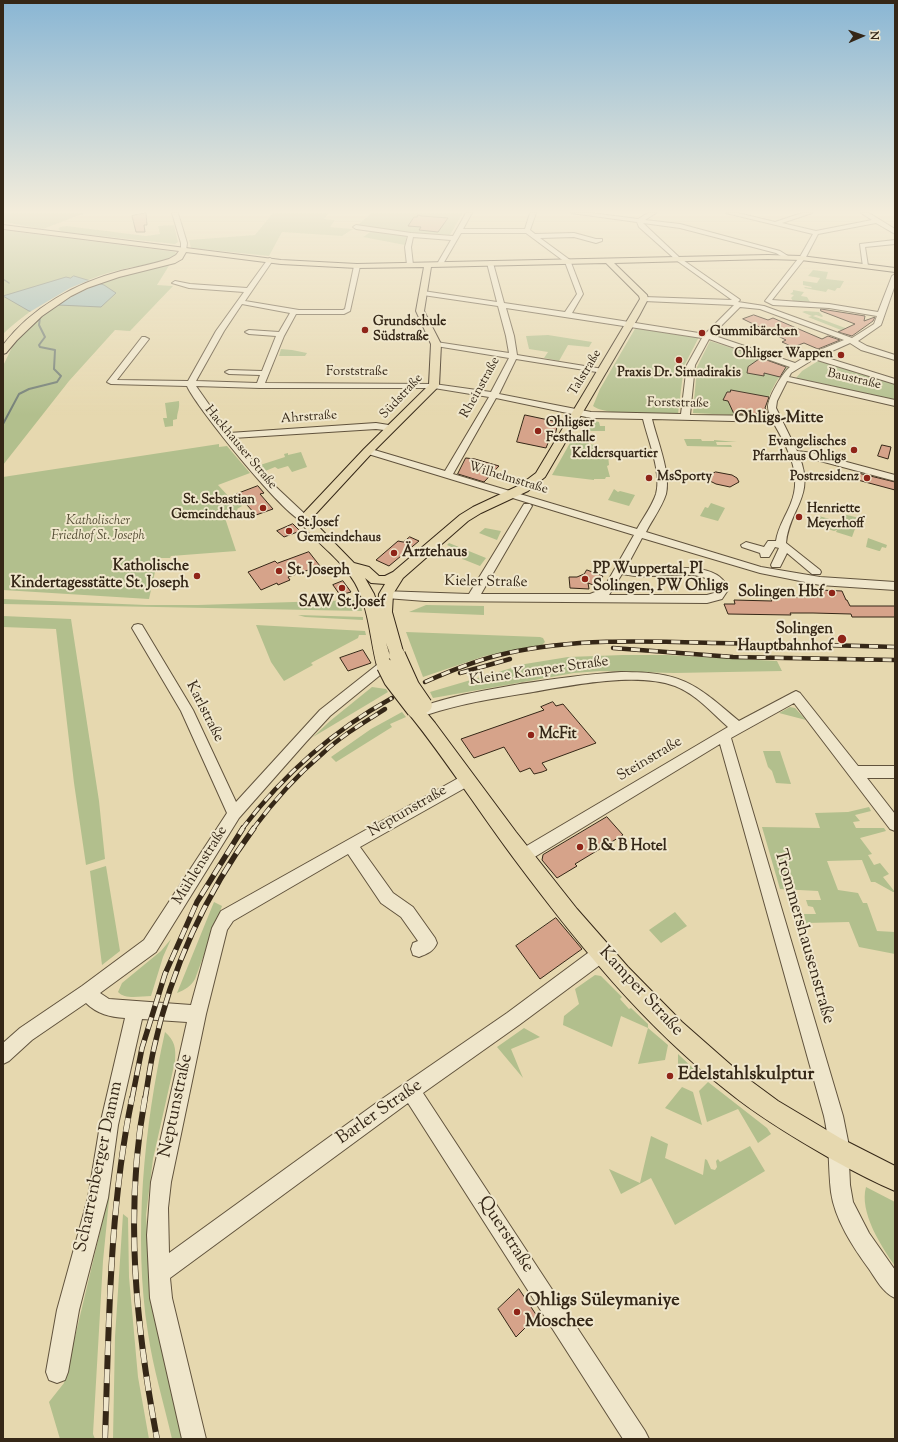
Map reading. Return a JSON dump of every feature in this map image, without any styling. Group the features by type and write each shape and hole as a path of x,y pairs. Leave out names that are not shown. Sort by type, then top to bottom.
{"main road":[{"path":"3,351 8,336 53,305 98,280"},
{"path":"425,280 420,313 436,344"},
{"path":"628,280 642,294 644,299"},
{"name":"Talstraße","path":"398,575 464,518 477,510 512,495 533,482 541,475 603,372 644,299"},
{"name":"Südstraße","path":"304,519 368,451 434,386 436,344"},
{"name":"Hackhauser Straße","path":"304,519 353,567 367,596"},
{"path":"353,567 364,570 376,580 387,580 398,575"},
{"path":"353,567 386,594 398,575"},
{"name":"Kamper Straße","path":"386,594 385,612 397,655 422,708 442,743 467,780 523,856 602,953 649,1004 701,1055 732,1081 780,1115 839,1150 895,1180"},
{"name":"Kamper Straße","path":"367,596 385,666 392,680 422,708"}],"street":[{"path":"191,384 218,335 256,280"},
{"path":"240,302 294,311 342,313 348,310 354,280"},
{"name":"Rheinstraße","path":"448,475 494,395 513,357 510,336 494,280"},
{"path":"568,314 580,294 575,280"},
{"path":"707,280 736,302"},
{"path":"784,280 768,300 770,302 829,306 882,314"},
{"path":"175,283 189,286 249,290"},
{"path":"775,566 772,551 781,536 799,492 800,470 794,453 776,419 772,405 784,378 795,366 813,356 851,341 874,328 893,289"},
{"path":"423,293 707,336 795,366"},
{"path":"644,299 736,302 765,308 851,341 864,348 895,358"},
{"path":"685,418 688,375 691,365 707,336 736,302"},
{"path":"260,386 282,334 294,311"},
{"path":"250,332 282,334"},
{"name":"Forststraße","path":"145,339 110,382 260,386 434,386 494,395 578,413 609,416 776,419"},
{"path":"436,344 603,372"},
{"path":"813,356 895,382"},
{"path":"229,372 265,373"},
{"name":"Baustraße","path":"784,378 895,403"},
{"name":"Hackhauser Straße","path":"191,384 192,388 211,416 260,475 304,519"},
{"name":"Kieler Straße","path":"585,599 604,593 619,570 658,501 663,483 647,417"},
{"name":"Ahrstraße","path":"228,436 376,426 392,428"},
{"name":"Wilhelmstraße","path":"368,451 655,539 772,573 820,581 855,580"},
{"path":"794,453 810,455 895,478"},
{"path":"799,492 811,495"},
{"path":"473,597 527,506"},
{"name":"Wilhelmstraße","path":"639,533 656,535 734,558 817,575 855,580"},
{"path":"746,546 772,551 816,572"},
{"name":"Kieler Straße","path":"386,594 425,597 707,599 718,596 722,588 718,580 703,574 631,573 619,570"},
{"path":"855,580 895,581"},
{"path":"855,580 895,586"},
{"name":"Karlstraße","path":"138,628 187,710 234,814"},
{"name":"Mühlenstraße","path":"4,1051 144,952 154,941 197,870 234,814 325,713 397,655"},
{"name":"Kleine Kamper Straße","path":"422,708 451,701 570,681 625,677 653,677 671,680 686,686 730,732"},
{"name":"Steinstraße","path":"523,856 730,732 796,696 854,772"},
{"name":"Trommershausenstraße","path":"730,732 822,1074 838,1139 841,1191 846,1210 876,1263 895,1287"},
{"path":"854,772 895,772"},
{"path":"854,772 895,825"},
{"name":"Neptunstraße","path":"194,1439 161,1298 158,1208 161,1182 197,1014 220,928 227,916 237,909 467,780"},
{"name":"Neptunstraße","path":"350,845 387,898 407,912 429,943 419,949"},
{"name":"Barler Straße","path":"159,1273 513,1019 602,953"},
{"path":"88,992 94,1000 102,1006 110,1008 197,1014"},
{"name":"Scharrenberger Damm","path":"57,1372 68,1310 98,1198 112,1110 136,1010"},
{"name":"Querstraße","path":"411,1091 637,1439"}],"green space":[{"path":"3,280 89,280 66,290 39,306 3,334"},
{"path":"106,280 160,280 157,285 173,286 130,331 115,330 69,381 3,465 3,366 14,343 39,318 69,298"},
{"path":"819,280 844,281 840,288 837,288 835,291 828,289 826,292 804,288 812,287 803,285 803,281 817,283"},
{"path":"793,290 804,292 801,296 807,297 810,302 793,301 791,298 794,295 790,294"},
{"path":"802,312 819,312 823,316 822,317 816,315 813,316 848,329 841,330 808,317 812,316"},
{"path":"636,327 699,337 684,366 678,414 621,413 600,409 593,406 600,389"},
{"path":"548,335 592,342 589,347 568,345 559,361 544,358 548,352 529,349 526,336"},
{"path":"710,341 789,367 781,374 769,396 765,407 769,415 754,416 693,413 697,367"},
{"path":"281,349 307,353 305,356 279,356"},
{"path":"818,361 895,383 895,401 796,378 802,371"},
{"path":"179,401 177,419 173,420 173,426 165,427 163,418 167,418 165,403"},
{"path":"595,421 599,422 600,426 605,426 605,431 588,431 587,439 589,444 595,445 596,454 608,455 609,465 607,466 610,477 594,480 552,475 575,434 579,435 586,425"},
{"path":"684,439 737,442 716,442 717,445 731,445 732,447 687,446"},
{"name":"Katholischer Friedhof St. Joseph","path":"219,444 219,447 227,446 250,473 218,485 231,499 234,498 242,506 237,509 241,514 225,518 236,551 158,558 149,599 3,590 3,477"},
{"path":"301,452 307,467 292,472 288,466 278,469 275,467 263,472 257,466 285,457 284,454 288,453 288,455"},
{"path":"614,489 618,492 620,491 635,495 629,506 608,500"},
{"path":"711,503 725,508 718,521 700,516 705,507 708,508"},
{"path":"843,514 859,518 852,537 836,532 837,530 834,531 815,525 819,516 840,522"},
{"path":"485,528 501,531 497,540 479,533"},
{"path":"868,538 887,545 886,548 882,547 879,551 866,547"},
{"path":"449,543 486,558 480,566 462,559 467,554 447,545"},
{"path":"3,599 146,605 198,605 360,600 362,611 3,604"},
{"path":"426,605 484,606 484,615 409,612"},
{"path":"298,615 363,617 363,620 305,617"},
{"path":"3,616 71,619 99,801 105,859 86,865 74,783 56,629 3,627"},
{"path":"256,625 365,631 366,635 359,635 358,638 311,663 313,665 284,681 271,662"},
{"path":"406,632 540,637 543,638 545,642 542,645 485,656 423,677"},
{"path":"667,655 777,661 782,671 674,673 600,671 574,673 433,698 430,692 525,664 568,657"},
{"path":"372,687 386,689 388,692 313,737 330,721"},
{"path":"790,707 795,708 806,720 779,713"},
{"path":"402,712 406,717 390,724 392,727 336,762 331,757 371,729"},
{"path":"763,751 780,751 791,784 776,783 772,771 768,767"},
{"path":"869,807 871,811 855,815 860,821 853,822 856,828 884,828 886,831 860,838 872,854 868,855 874,865 880,863 889,874 883,877 895,892 875,882 871,882 862,860 827,861 838,890 858,893 863,903 867,903 877,931 895,932 895,954 859,947 849,922 806,923 804,914 816,914 813,907 808,906 806,900 821,900 818,891 780,889 762,827 820,828 815,813 848,812"},
{"path":"106,866 120,951 102,965 90,871"},
{"path":"214,902 222,906 195,979 188,988 177,993"},
{"path":"675,912 687,926 661,943 649,930"},
{"path":"171,939 163,957 151,996 129,997 118,992 122,983 161,951"},
{"path":"595,975 601,976 622,997 620,999 629,1009 631,1008 648,1024 648,1028 621,1016 612,1047 563,1025 564,1016 579,1004 575,989"},
{"path":"524,1028 540,1037 511,1049 523,1078 497,1047"},
{"path":"648,1028 668,1045 665,1060 638,1064"},
{"path":"165,1032 171,1038 174,1045 175,1061 153,1159 146,1215 151,1297 184,1439 172,1439 156,1373 148,1333 141,1259 141,1220 146,1143 151,1105"},
{"path":"678,1054 696,1071 686,1072 678,1065"},
{"path":"708,1082 767,1128 771,1134 758,1143 738,1109 707,1122 699,1091"},
{"path":"682,1087 693,1092 702,1125 665,1108"},
{"path":"651,1136 668,1144 665,1158 703,1175 705,1159 707,1160 711,1169 715,1170 717,1167 716,1161 718,1159 720,1162 750,1146 765,1171 675,1225 651,1178 621,1194 609,1169 640,1183"},
{"path":"866,1187 895,1202 895,1266 878,1239 868,1218 865,1197"},
{"path":"110,1190 103,1261 93,1434 95,1439 60,1439 49,1402 64,1383"},
{"path":"123,1214 128,1218 129,1277 138,1377 149,1439 113,1439 115,1337"}],"water":[{"path":"55,280 88,280 104,285 116,293 101,307 58,305 45,314 29,311 3,296"}],"pier":[{"path":"89,280 102,282 69,298 43,315 28,313 70,288"}],"building":[{"path":"821,309 865,316 864,321 875,317 873,321 852,336 838,332 855,324 821,311"},
{"path":"754,315 768,320 773,318 822,339 828,336 840,340 818,349 804,343 793,347 782,342 786,340 743,319"},
{"path":"761,358 786,367 780,377 764,373 764,376 747,373 748,367"},
{"path":"731,390 769,397 765,408 768,414 734,414 728,401 723,400 727,392 730,392"},
{"name":"Ohligser Festhalle","path":"525,415 558,422 555,436 550,438 546,448 517,442"},
{"path":"882,445 891,447 888,459 878,456"},
{"path":"466,458 499,466 484,482 458,474"},
{"path":"716,472 732,475 737,478 739,482 730,487 716,484 710,481 707,476"},
{"name":"Postresidenz","path":"858,473 895,482 895,490 854,479"},
{"path":"258,486 264,493 260,494 273,509 256,515 237,494"},
{"name":"St.Josef Gemeindehaus","path":"293,524 300,531 284,537 277,531"},
{"name":"Ärztehaus","path":"410,537 419,541 389,566 376,560 398,541 403,542"},
{"name":"St. Joseph","path":"309,552 320,566 288,577 290,580 278,585 277,583 261,590 248,572 275,561 277,563"},
{"name":"PP Wuppertal, PI Solingen, PW Ohligs","path":"587,570 603,576 596,586 588,583 589,589 570,588 569,577 577,577 584,574"},
{"name":"SAW St.Josef","path":"343,581 351,592 340,595 333,585"},
{"name":"Solingen Hauptbahnhof","path":"819,590 842,591 850,606 895,606 895,617 852,617 851,614 813,613 790,613 791,615 728,614 724,604 735,604 734,600 772,601 770,597 822,597"},
{"path":"363,650 371,663 348,671 340,658"},
{"name":"McFit","path":"553,702 556,706 563,704 596,743 542,763 547,770 534,774 530,768 520,772 504,747 474,758 461,739 544,710 541,707"},
{"name":"B & B Hotel","path":"607,817 623,835 575,864 577,866 557,878 542,860 543,855"},
{"path":"556,918 582,949 540,979 516,946"},
{"name":"Ohligs Süleymaniye Moschee","path":"519,1289 537,1316 516,1337 498,1309"}],"waterway":[{"path":"5,280 9,283"},
{"path":"40,318 41,313"},
{"path":"3,424 19,394 29,389 57,382 61,376 54,369 55,350 40,347 39,345 45,337 39,325 40,317"}],"railway":[{"path":"425,682 466,665 497,655 559,645 612,642 664,642 895,647"},
{"path":"613,648 733,657 895,660"},
{"path":"460,673 510,659"},
{"path":"242,829 274,790 310,756 349,725 392,698"},
{"path":"253,829 285,790 312,762 344,736 385,709"},
{"path":"132,1099 142,1048 165,974 197,902 243,828"},
{"path":"145,1099 161,1019 180,961 206,905 237,853 254,828"},
{"path":"105,1439 109,1311 114,1225 124,1140 132,1098"},
{"path":"145,1098 135,1184 135,1269 143,1354 157,1439"}],"place":[{"name":"Grundschule Südstraße","path":"365,330"},
{"name":"Gummibärchen","path":"702,333"},
{"name":"Ohligser Wappen","path":"841,355"},
{"name":"Praxis Dr. Simadirakis","path":"679,360"},
{"name":"Ohligser Festhalle","path":"538,431"},
{"name":"Evangelisches Pfarrhaus Ohligs","path":"854,450"},
{"name":"MsSporty","path":"649,478"},
{"name":"Postresidenz","path":"867,478"},
{"name":"St. Sebastian Gemeindehaus","path":"263,508"},
{"name":"Henriette Meyerhoff","path":"799,517"},
{"name":"St.Josef Gemeindehaus","path":"289,531"},
{"name":"Ärztehaus","path":"394,553"},
{"name":"St. Joseph","path":"279,571"},
{"name":"Katholische Kindertagesstätte St. Joseph","path":"197,576"},
{"name":"PP Wuppertal, PI Solingen, PW Ohligs","path":"585,579"},
{"name":"SAW St.Josef","path":"342,588"},
{"name":"Solingen Hbf","path":"832,593"},
{"name":"Solingen Hauptbahnhof","path":"842,639"},
{"name":"McFit","path":"531,735"},
{"name":"B & B Hotel","path":"580,847"},
{"name":"Edelstahlskulptur","path":"670,1076"},
{"name":"Ohligs Süleymaniye Moschee","path":"517,1312"}],"district":[{"name":"Ohligs-Mitte","path":"779,419"},
{"name":"Keldersquartier","path":"615,455"}]}
